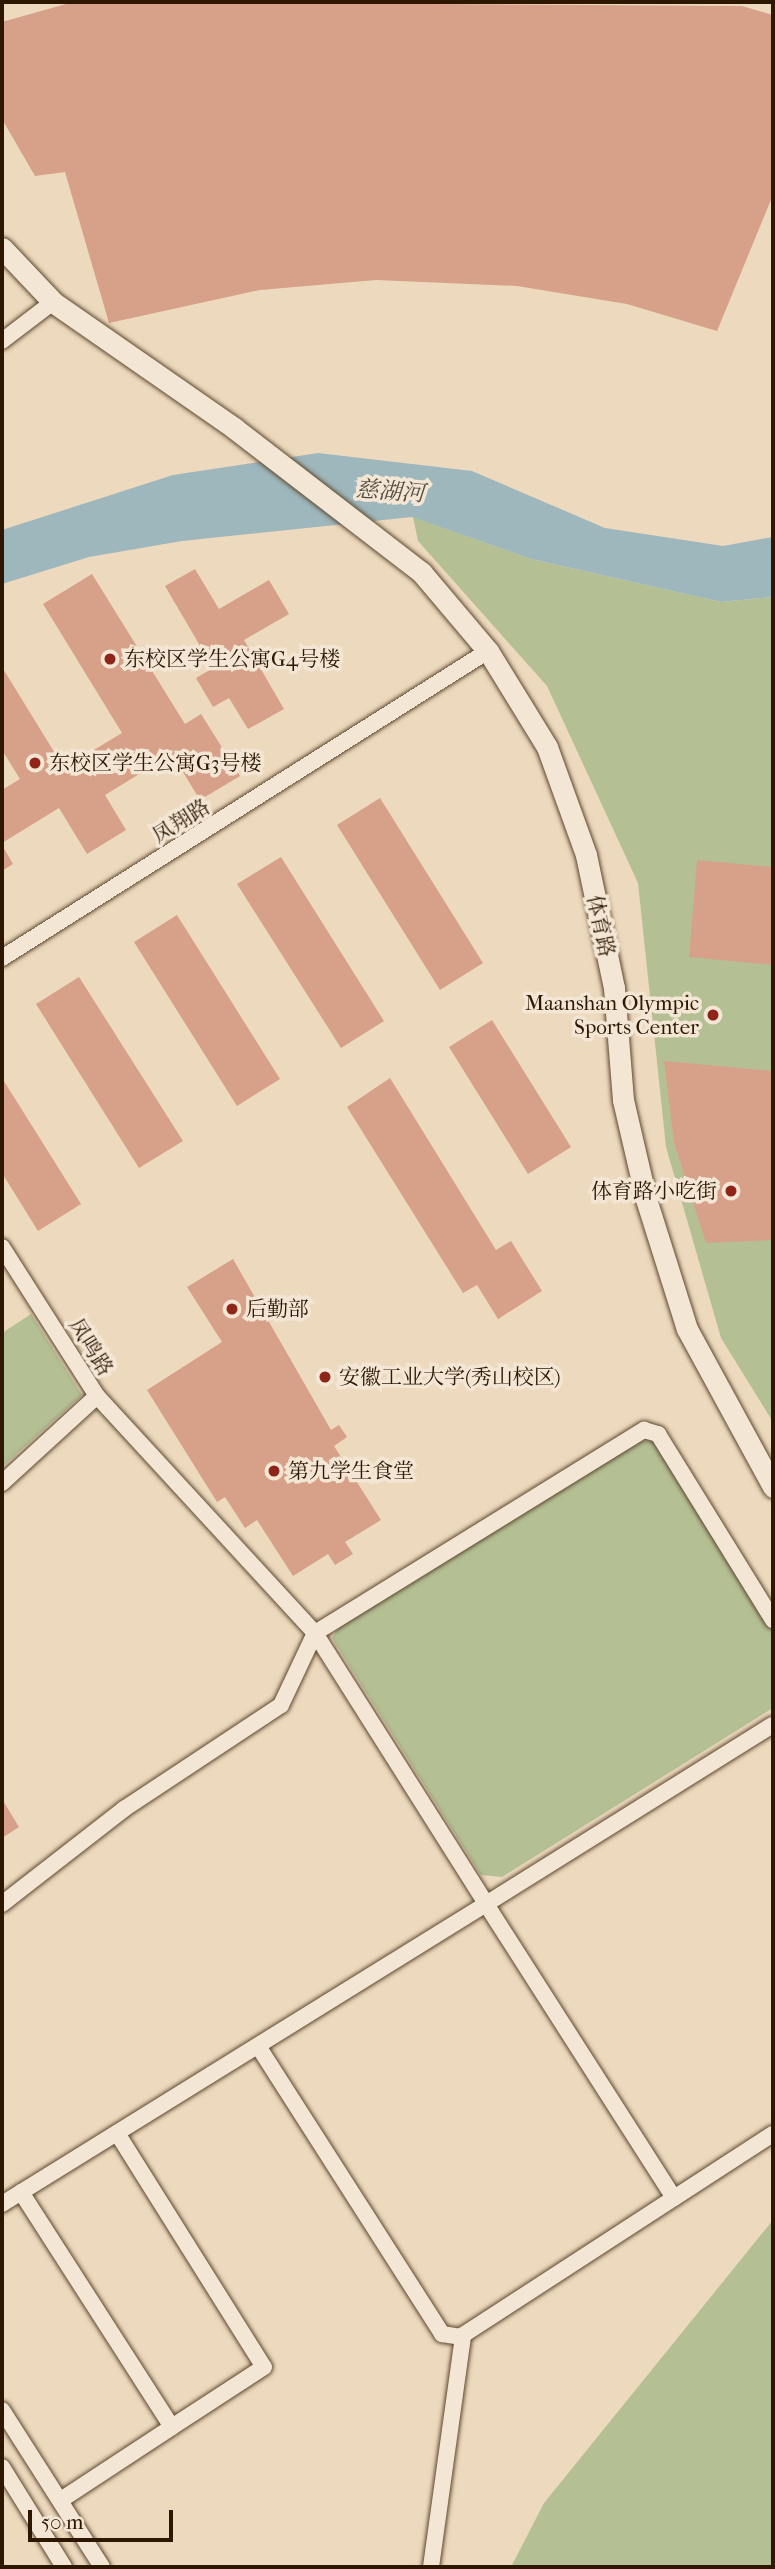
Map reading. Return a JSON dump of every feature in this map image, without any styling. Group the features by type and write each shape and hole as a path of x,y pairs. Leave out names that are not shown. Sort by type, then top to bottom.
{"street":[{"name":"体育路","path":"2,248 53,302 234,428 422,573 488,651 547,747 586,855 614,988 623,1100 646,1199 687,1329 773,1486"},
{"path":"2,341 53,302"},
{"name":"凤翔路","path":"2,958 488,651"},
{"name":"凤鸣路","path":"2,1247 97,1396 2,1483"},
{"path":"97,1396 315,1633 674,2198"},
{"path":"2,1904 66,1858 124,1809 281,1705 315,1633 652,1429 773,1620"},
{"path":"2,2204 773,1725"},
{"path":"258,2046 442,2334 461,2337 773,2134"},
{"path":"61,2500 264,2367 117,2133"},
{"path":"21,2192 172,2427"},
{"path":"431,2567 461,2337"},
{"path":"2,2410 102,2567"},
{"path":"2,2467 64,2567"}],"green space":[{"name":"Maanshan Olympic Sports Center","path":"413,517 531,559 721,602 773,597 773,1422 721,1338 666,1147 638,883 547,686 418,541"},
{"path":"31,1314 82,1395 2,1467 2,1333"},
{"path":"652,1440 773,1628 773,1708 502,1877 481,1875 332,1638 339,1627 640,1442"},
{"path":"773,2220 773,2567 511,2567 544,2503"}],"water":[{"name":"慈湖河","path":"318,453 472,471 605,528 723,546 773,537 773,597 721,602 531,559 412,517 182,541 89,557 2,584 2,530 173,475"}],"building":[{"path":"73,2 742,6 773,15 773,195 717,331 627,304 517,286 376,280 260,290 109,323 65,172 35,176 2,119 2,22"},
{"path":"195,569 219,609 269,580 289,614 244,640 284,709 248,729 229,698 213,707 196,678 213,668 165,586"},
{"path":"92,574 185,724 201,714 240,776 200,800 172,754 105,795 126,830 87,854 59,808 2,843 2,790 20,779 2,750 2,667 64,768 122,733 43,604"},
{"path":"380,798 483,963 440,990 337,825"},
{"path":"2,845 13,864 2,871"},
{"path":"281,857 384,1021 341,1048 237,884"},
{"path":"697,860 773,867 773,965 689,957"},
{"path":"177,915 280,1079 237,1106 134,942"},
{"path":"79,977 183,1141 139,1168 36,1004"},
{"path":"492,1020 571,1147 528,1174 449,1047"},
{"name":"体育路小吃街","path":"664,1061 773,1071 773,1240 706,1243 674,1143"},
{"path":"2,1078 81,1204 38,1231 2,1173"},
{"path":"390,1078 496,1250 511,1241 542,1291 498,1319 477,1285 463,1293 347,1107"},
{"name":"第九学生食堂","path":"233,1259 331,1430 339,1425 347,1437 334,1446 381,1520 345,1542 353,1554 335,1565 328,1554 293,1576 257,1520 245,1528 225,1497 217,1502 147,1390 222,1342 187,1287"},
{"path":"2,1799 19,1827 2,1838"}],"place":[{"name":"东校区学生公寓G4号楼","path":"110,659"},
{"name":"东校区学生公寓G3号楼","path":"35,763"},
{"name":"Maanshan Olympic Sports Center","path":"713,1015"},
{"name":"体育路小吃街","path":"731,1191"},
{"name":"后勤部","path":"232,1309"},
{"name":"安徽工业大学(秀山校区)","path":"325,1377"},
{"name":"第九学生食堂","path":"274,1471"}]}
